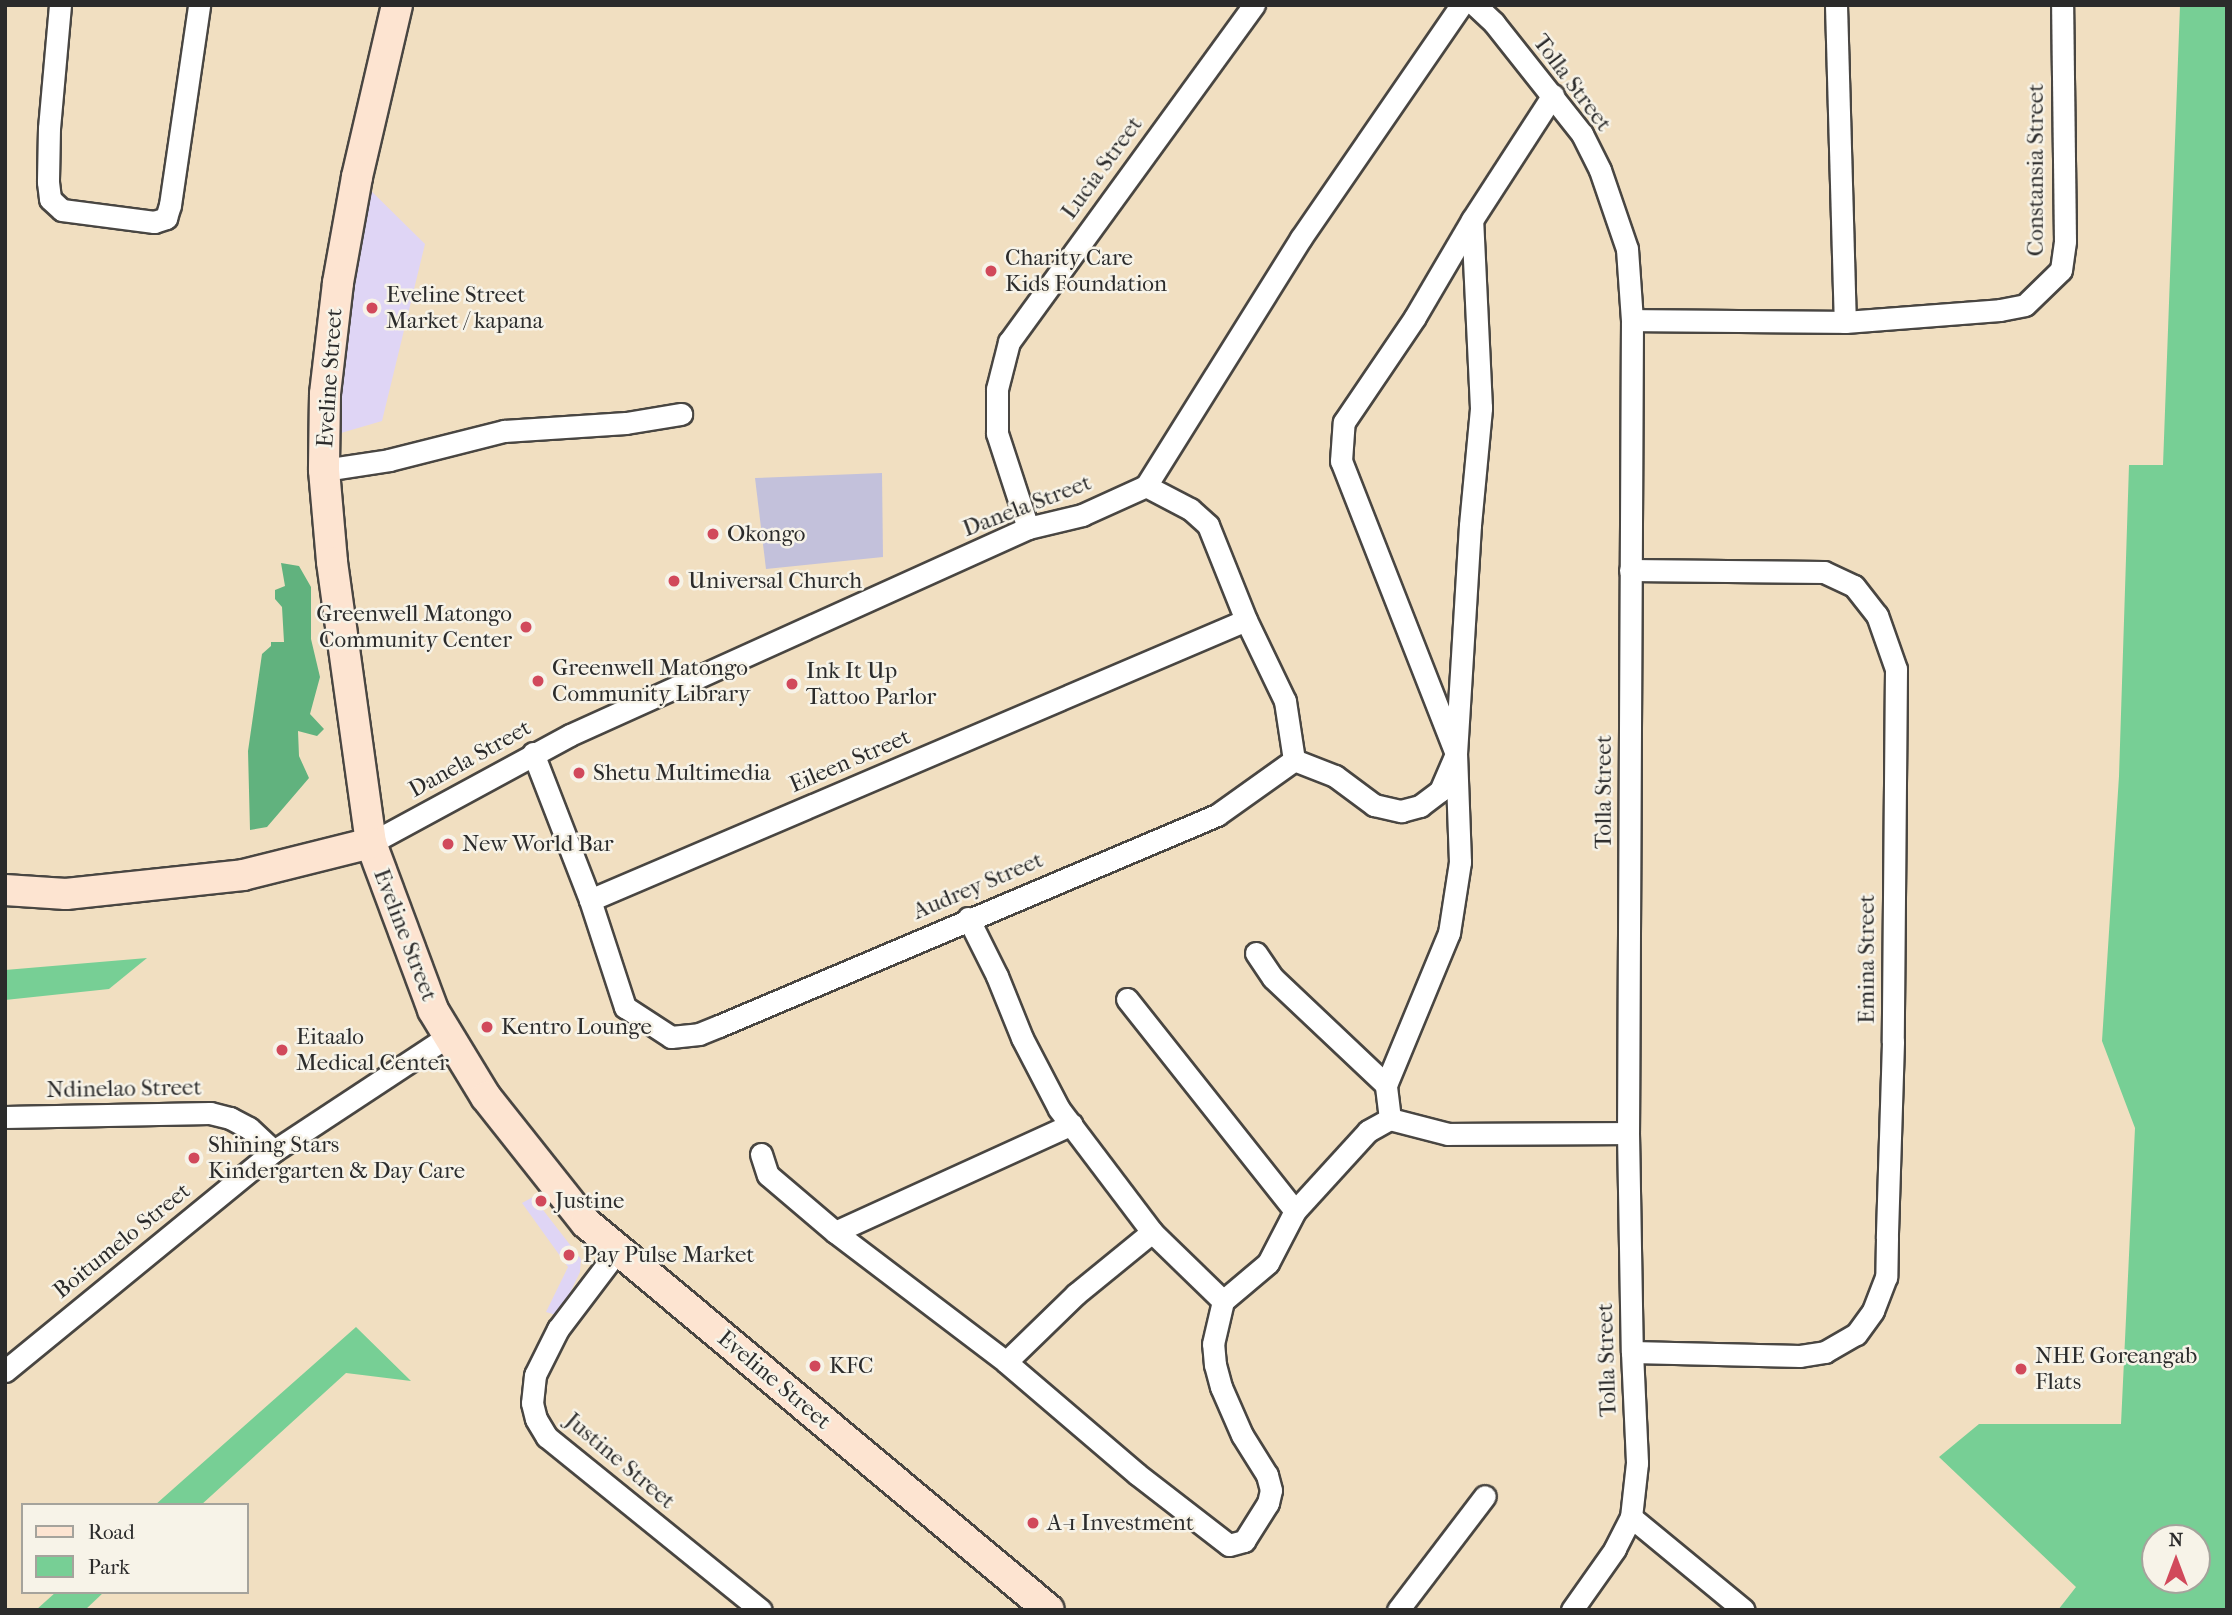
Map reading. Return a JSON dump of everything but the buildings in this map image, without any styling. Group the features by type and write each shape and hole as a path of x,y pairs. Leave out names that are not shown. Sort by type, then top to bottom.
{"street":[{"path":"60,5 49,128 50,199 62,210 154,222 166,218 170,205 199,5"},
{"name":"Eveline Street","path":"397,5 357,177 338,283 325,394 324,470 331,562 371,843 413,960 447,1037 486,1097 538,1167 586,1223 1049,1610"},
{"name":"Lucia Street","path":"1028,528 997,433 997,389 1009,342 1254,5"},
{"path":"1461,5 1301,238 1146,486 1190,509 1208,525 1246,620 1285,701 1294,760 1335,776 1374,805 1401,811 1420,806 1440,791 1456,754 1341,461 1344,422 1415,317 1472,220 1553,95"},
{"name":"Tolla Street","path":"1475,5 1553,95 1582,134 1613,204 1627,249 1632,320 1628,1133 1637,1463 1631,1517 1615,1549 1572,1610"},
{"path":"1836,5 1844,321"},
{"name":"Constansia Street","path":"1632,320 1844,321 2000,310 2025,305 2062,270 2065,242 2062,5"},
{"path":"1390,1119 1386,1085 1449,933 1460,862 1456,754 1470,525 1481,408 1472,220"},
{"path":"324,470 389,460 505,431 626,423 681,414"},
{"name":"Danela Street","path":"371,843 533,753 1028,528 1082,515 1146,486"},
{"name":"Emina Street","path":"1630,570 1824,572 1854,586 1877,615 1886,632 1896,669 1893,1042 1888,1224 1886,1277 1873,1311 1856,1334 1825,1352 1800,1356 1632,1352"},
{"name":"Eileen Street","path":"590,900 1246,620"},
{"name":"Audrey Street","path":"533,753 590,900 625,1007 671,1037 709,1030 968,918 1217,815 1294,760"},
{"path":"5,890 66,894 243,876 371,843"},
{"path":"968,918 1039,1072 1059,1109 1152,1232 1223,1301"},
{"path":"1256,953 1273,978 1386,1085"},
{"path":"1127,999 1295,1211"},
{"name":"Boitumelo Street","path":"5,1371 274,1151 447,1037"},
{"name":"Ndinelao Street","path":"5,1117 210,1113 230,1118 249,1128 274,1151"},
{"path":"761,1154 768,1175 835,1232 1006,1362 1148,1482 1229,1545 1240,1545 1268,1503 1271,1490 1267,1475 1242,1434 1221,1387 1215,1365 1213,1344 1223,1301 1268,1263 1295,1211 1368,1131 1390,1119 1448,1134 1628,1133"},
{"path":"835,1232 1072,1124"},
{"path":"1006,1362 1076,1294 1152,1232"},
{"name":"Justine Street","path":"618,1250 558,1329 535,1375 532,1404 536,1419 547,1437 761,1610"},
{"path":"1398,1610 1485,1496"},
{"path":"1631,1517 1744,1610"}],"shaded area":[{"name":"Eveline Street Market / kapana","path":"357,177 425,244 382,421 324,438"},
{"path":"882,473 883,557 766,569 755,478"},
{"name":"Pay Pulse Market","path":"533,1197 581,1259 580,1272 559,1316 546,1312 568,1267 522,1203"}],"green space":[{"path":"2180,5 2227,5 2227,1610 2058,1610 2076,1587 1939,1457 1979,1424 2121,1424 2135,1128 2102,1041 2119,776 2129,465 2163,465"},
{"path":"281,563 299,566 311,587 311,639 320,677 310,714 324,729 317,736 298,731 299,756 309,778 267,827 250,830 248,751 262,654 271,646 271,642 284,642 282,607 275,599 275,590 285,586"},
{"path":"147,958 109,989 5,1000 5,970"},
{"path":"356,1327 411,1381 346,1373 203,1503 157,1503"},
{"path":"54,1594 102,1594 85,1610 36,1610"}],"place":[{"name":"Charity Care Kids Foundation","path":"991,271"},
{"name":"Eveline Street Market / kapana","path":"372,308"},
{"name":"Okongo","path":"713,534"},
{"name":"Universal Church","path":"674,581"},
{"name":"Greenwell Matongo Community Center","path":"526,627"},
{"name":"Greenwell Matongo Community Library","path":"538,681"},
{"name":"Ink It Up Tattoo Parlor","path":"792,684"},
{"name":"Shetu Multimedia","path":"579,773"},
{"name":"New World Bar","path":"448,844"},
{"name":"Kentro Lounge","path":"487,1027"},
{"name":"Eitaalo Medical Center","path":"282,1050"},
{"name":"Shining Stars Kindergarten & Day Care","path":"194,1158"},
{"name":"Justine","path":"541,1201"},
{"name":"Pay Pulse Market","path":"569,1255"},
{"name":"KFC","path":"815,1366"},
{"name":"NHE Goreangab Flats","path":"2021,1369"},
{"name":"A-1 Investment","path":"1033,1523"}]}
